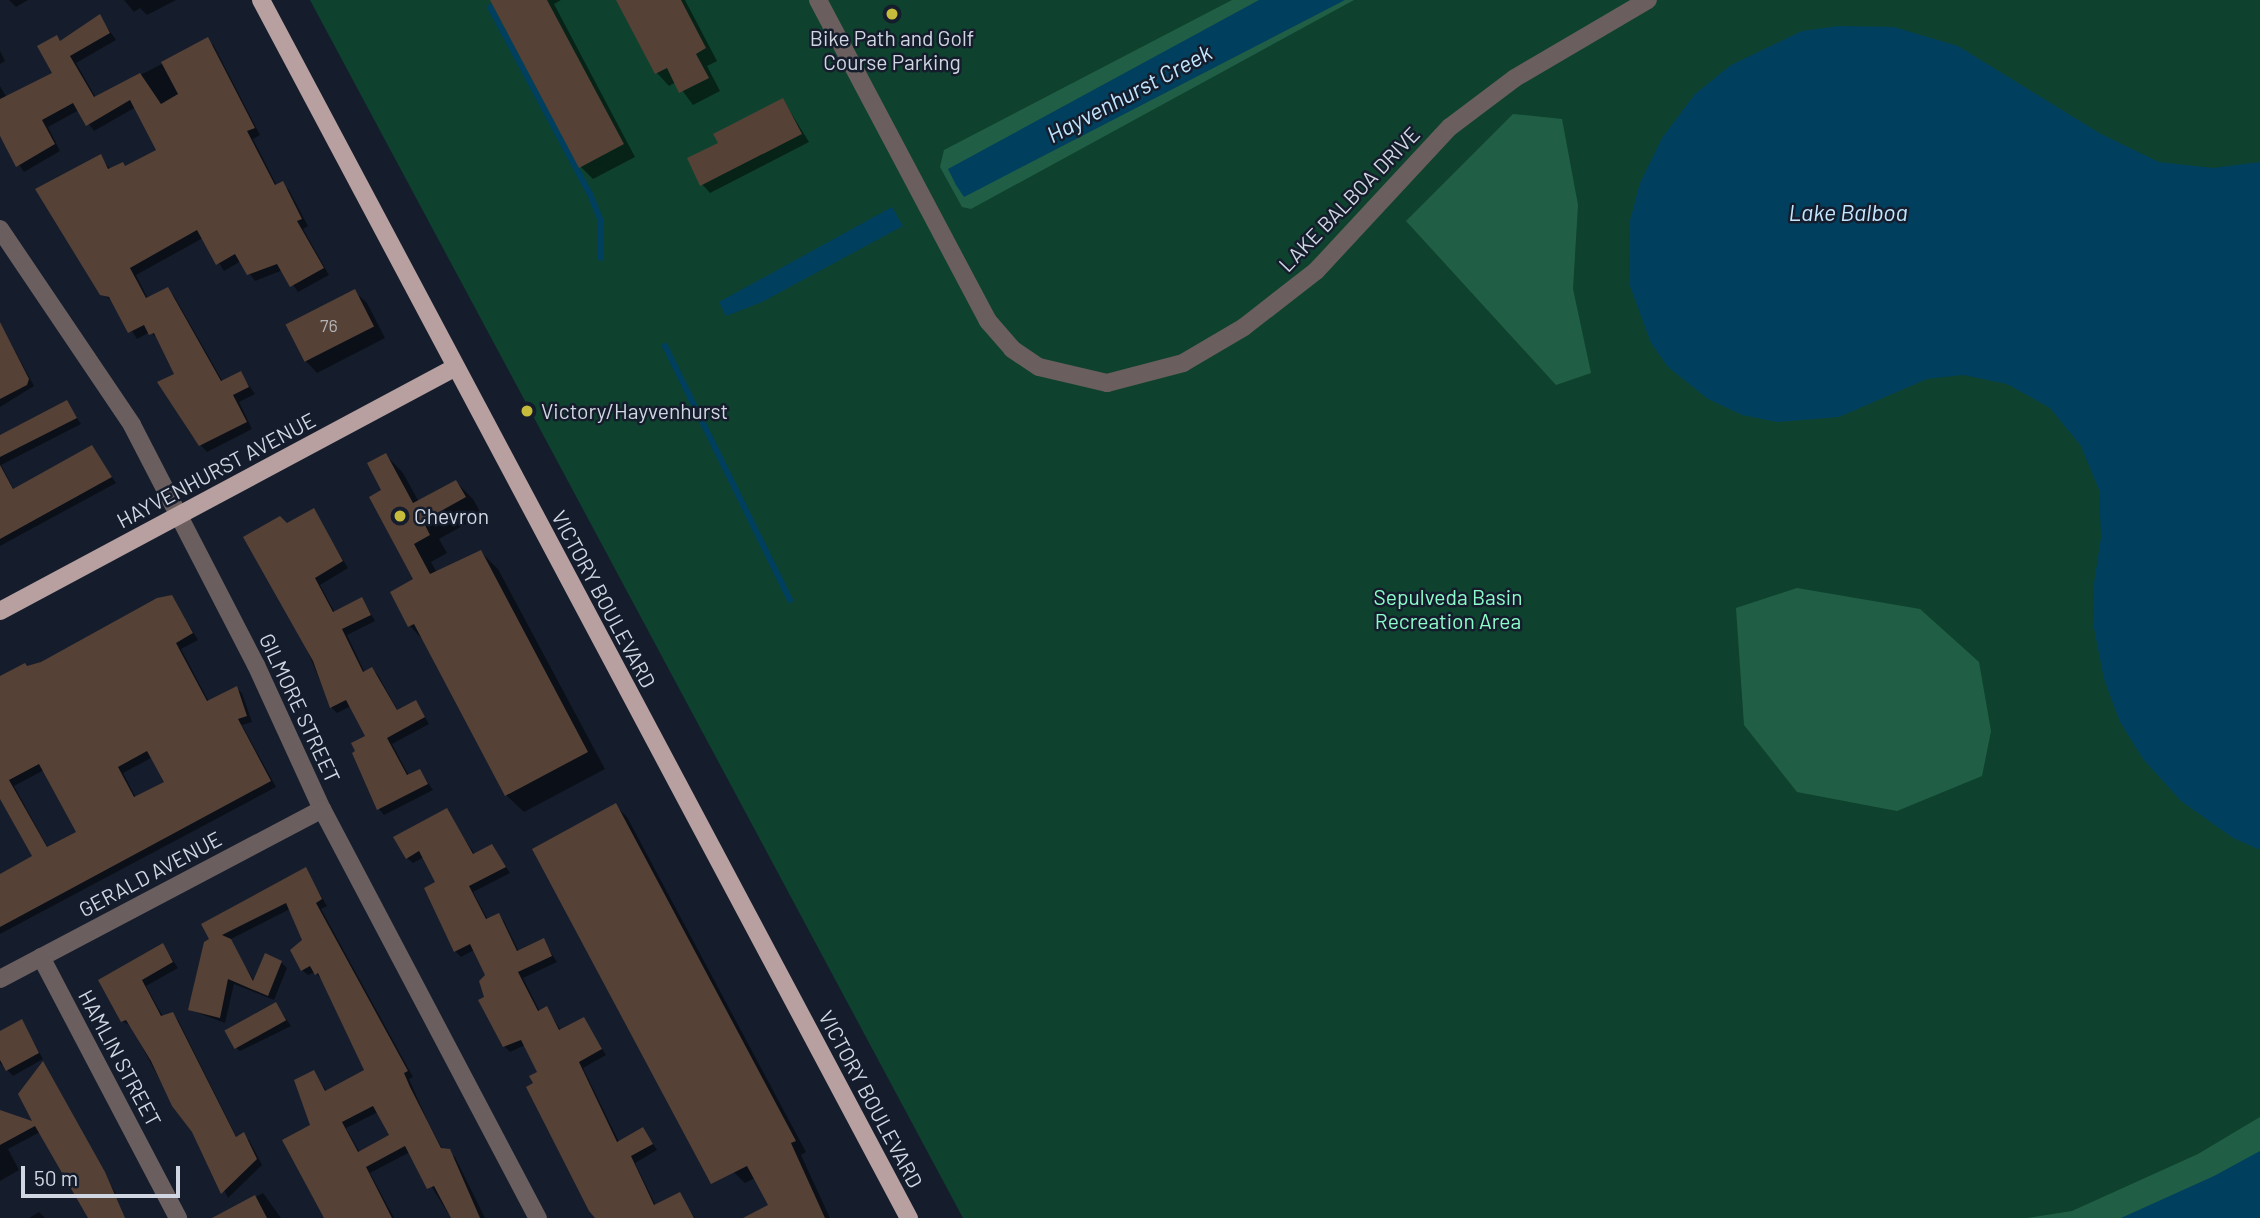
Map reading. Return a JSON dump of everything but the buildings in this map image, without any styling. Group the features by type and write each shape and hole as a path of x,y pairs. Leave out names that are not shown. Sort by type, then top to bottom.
{"main road":[{"name":"VICTORY BOULEVARD","path":"261,0 454,368 909,1218"},
{"name":"HAYVENHURST AVENUE","path":"0,611 454,368"}],"street":[{"name":"LAKE BALBOA DRIVE","path":"818,0 988,321 1012,349 1039,367 1107,383 1183,363 1253,321 1316,271 1459,119 1515,78 1648,0"},
{"name":"GILMORE STREET","path":"0,229 132,425 256,665 322,808 538,1218"},
{"name":"GERALD AVENUE","path":"0,979 322,808"},
{"name":"HAMLIN STREET","path":"41,957 178,1218"}],"green space":[{"name":"Sepulveda Basin Recreation Area","path":"310,0 2260,0 2260,1218 963,1218"},
{"path":"1232,0 1354,0 971,209 962,207 940,167 944,150"},
{"path":"1513,114 1562,119 1578,205 1573,289 1591,373 1556,385 1406,221"},
{"path":"1797,588 1920,609 1979,662 1991,731 1982,776 1897,811 1797,792 1744,725 1736,608"},
{"path":"2260,1117 2260,1218 2027,1218 2072,1211 2198,1154"}],"water":[{"name":"Hayvenhurst Creek","path":"1259,0 1345,0 964,197 956,185 948,169"},
{"name":"Lake Balboa","path":"1839,26 1894,27 1958,46 2101,134 2159,162 2213,168 2260,162 2260,850 2233,838 2181,801 2143,759 2120,722 2104,679 2094,628 2093,590 2101,537 2099,490 2081,446 2050,408 2007,384 1963,375 1927,379 1839,417 1777,422 1742,415 1708,399 1668,367 1651,343 1630,286 1629,224 1640,183 1662,138 1695,94 1731,65 1802,31"},
{"path":"892,207 903,226 762,302 726,316 719,302"},
{"path":"2260,1151 2260,1218 2121,1218 2214,1176"}],"waterway":[{"path":"490,7 590,194 601,221 601,258"},
{"path":"665,346 790,600"}],"place":[{"name":"Bike Path and Golf Course Parking","path":"892,14"},
{"name":"Victory/Hayvenhurst","path":"527,411"},
{"name":"Chevron","path":"400,516"}]}
